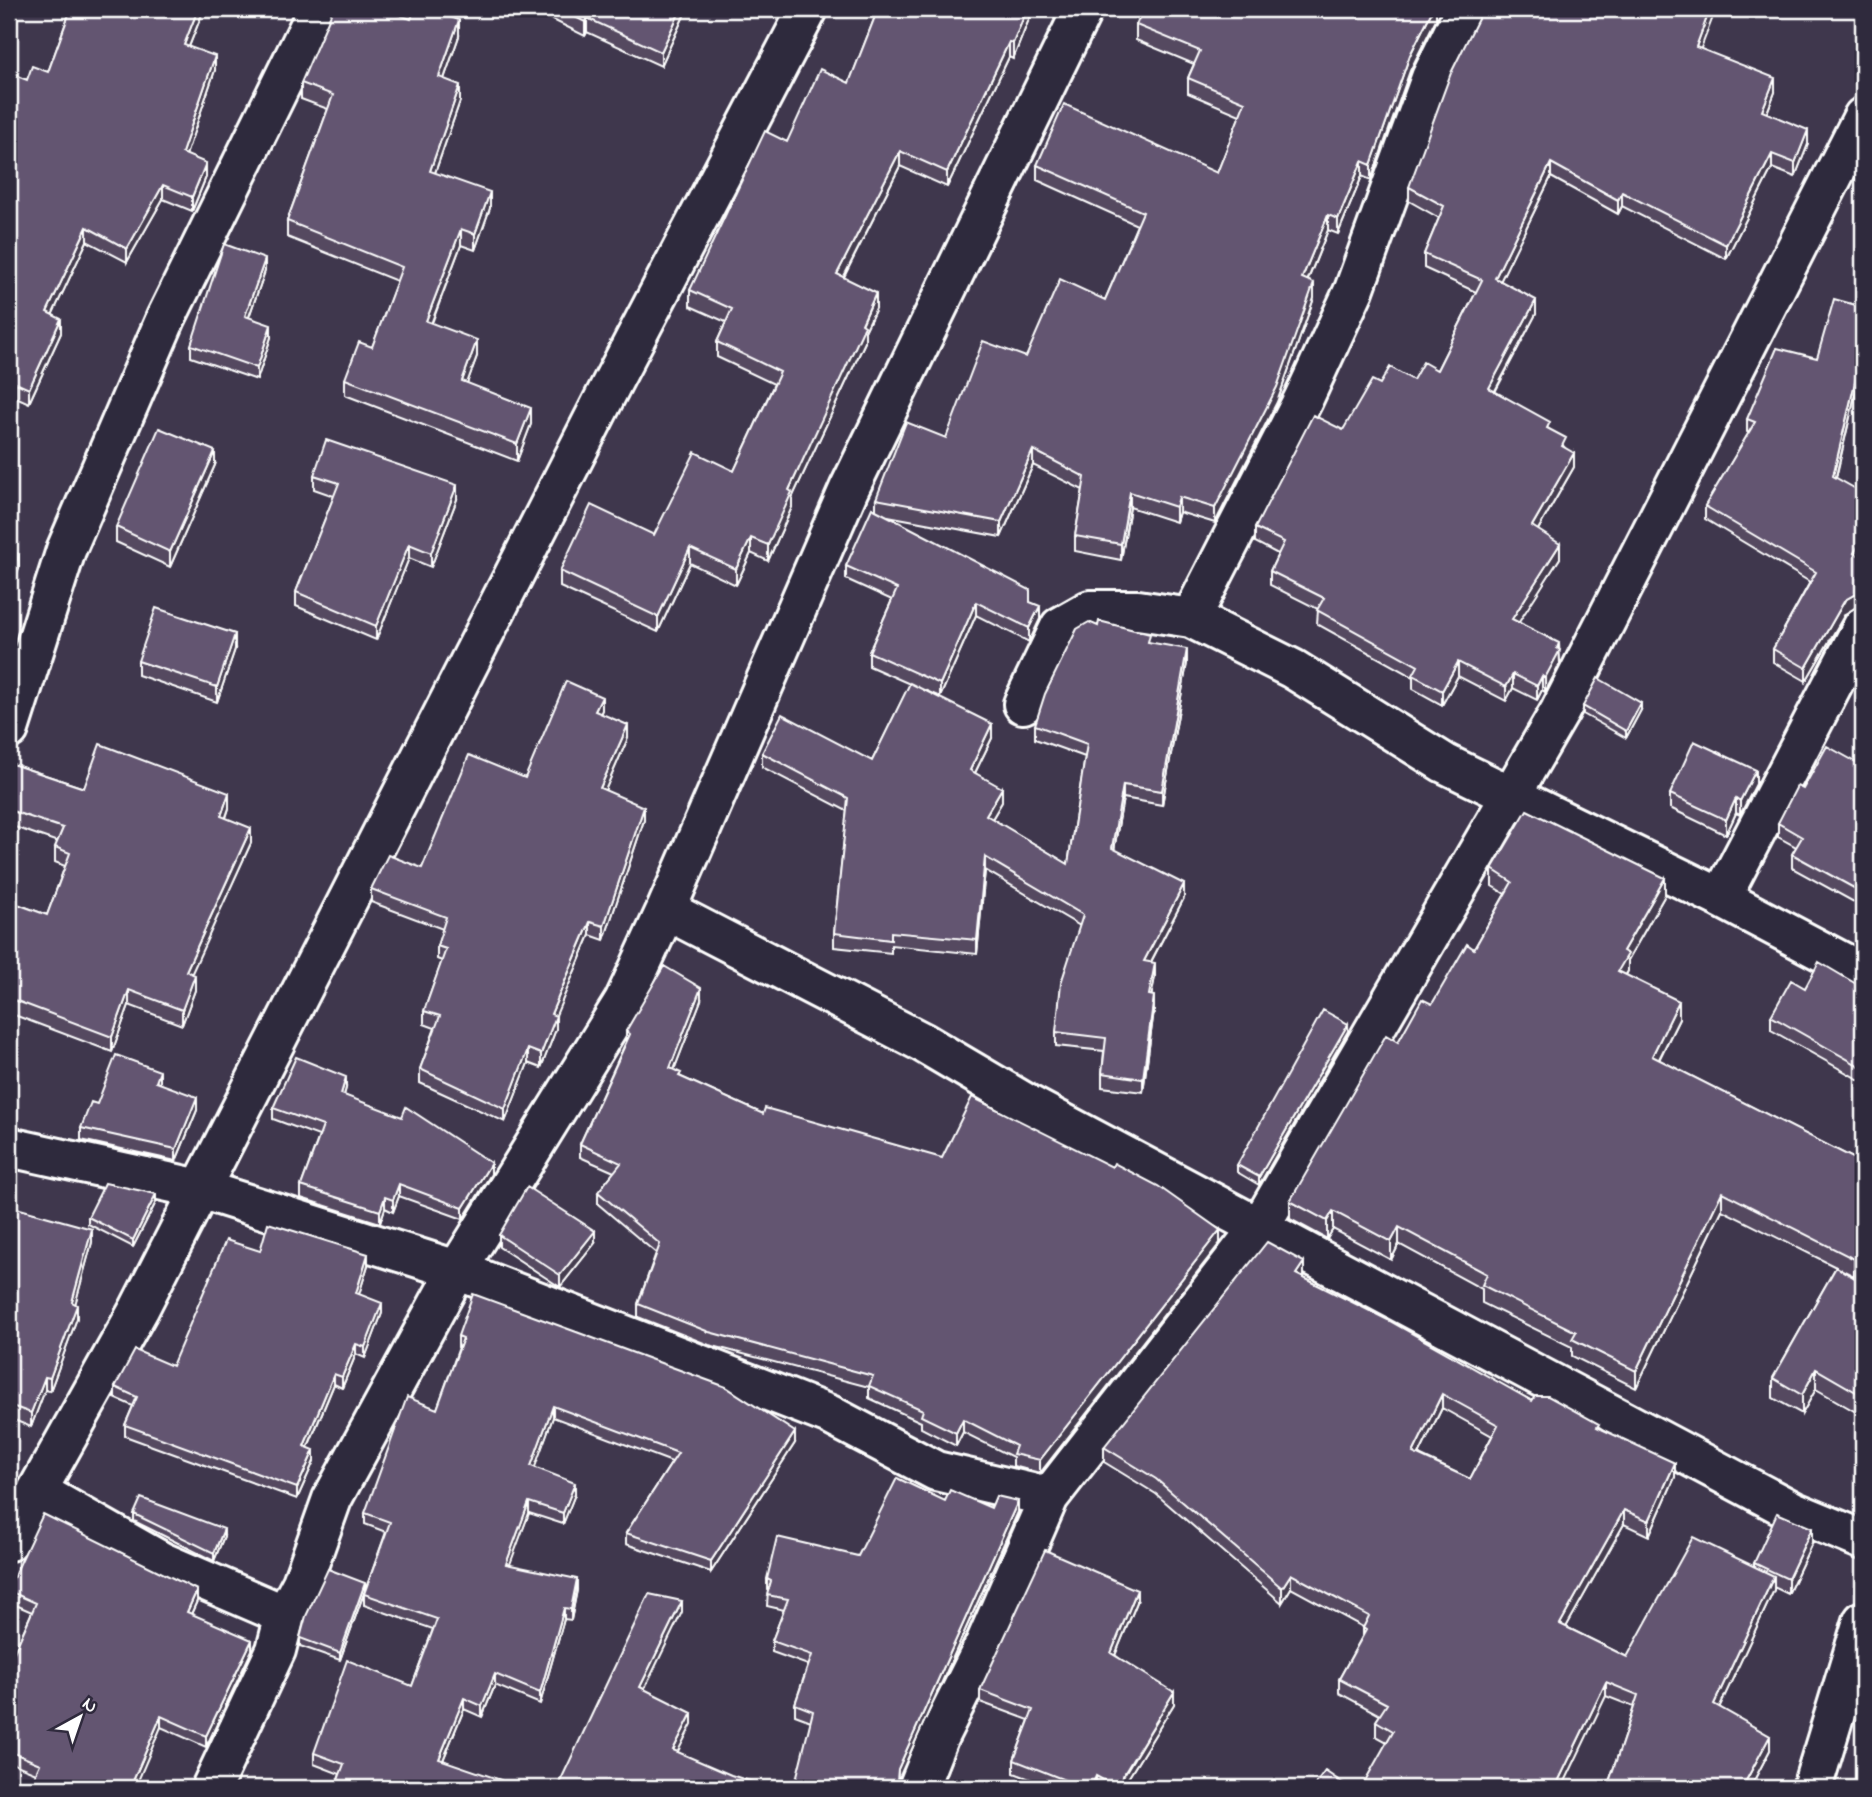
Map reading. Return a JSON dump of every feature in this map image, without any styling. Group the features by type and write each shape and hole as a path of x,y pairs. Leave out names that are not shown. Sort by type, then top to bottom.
{"street":[{"path":"9,729 65,550 166,318 318,9"},
{"path":"9,1541 139,1309 613,382 808,9"},
{"path":"211,1788 276,1650 285,1615 302,1583 332,1499 457,1270 624,1001 849,489 1083,9"},
{"path":"1191,618 1303,401 1354,290 1432,78 1465,9"},
{"path":"918,1788 938,1738 985,1644 1049,1497 1259,1228 1560,711 1863,117"},
{"path":"1023,704 1060,627 1090,610 1138,610 1191,618 1293,669 1444,763 1721,898 1863,973"},
{"path":"1721,898 1863,626"},
{"path":"666,910 922,1042 1027,1104 1781,1504 1863,1541"},
{"path":"9,1147 200,1189 457,1270 830,1415 936,1471 1049,1497"},
{"path":"37,1492 162,1562 285,1615"},
{"path":"1812,1788 1863,1621"}],"building":[{"path":"71,9 198,9 184,45 215,56 182,153 206,163 192,197 163,185 127,249 87,227 47,312 61,319 29,389 16,383 9,398 9,73 27,80 32,66 48,72"},
{"path":"333,9 382,9 411,19 415,9 428,9 459,20 439,77 460,85 430,171 490,192 475,234 461,229 426,321 477,340 462,381 531,408 517,444 345,379 359,342 372,347 402,267 287,221 333,95 301,83"},
{"path":"559,9 681,9 661,52 587,18 585,22"},
{"path":"878,9 1027,9 1013,43 1009,42 947,172 900,151 837,274 876,293 862,324 865,326 789,490 792,492 768,545 751,538 736,569 690,548 658,617 560,571 591,505 654,535 695,452 734,471 780,372 717,342 732,309 690,290 765,131 787,142 820,69 849,83"},
{"path":"1143,9 1433,9 1410,55 1371,165 1362,161 1338,219 1328,215 1302,278 1314,283 1277,387 1215,508 1179,497 1176,507 1130,492 1121,544 1075,536 1085,477 1033,450 1001,522 876,499 906,422 946,438 983,341 1026,357 1060,279 1105,300 1143,212 1037,165 1064,104 1217,173 1245,102 1188,78 1200,51 1136,25"},
{"path":"1483,9 1710,9 1696,47 1775,78 1762,111 1808,130 1795,163 1772,154 1726,245 1622,192 1618,200 1551,163 1495,278 1536,300 1489,388 1550,422 1547,428 1566,438 1562,446 1574,453 1532,526 1560,544 1512,619 1559,643 1557,648 1560,650 1545,678 1542,676 1537,686 1513,674 1506,687 1458,662 1442,691 1413,675 1418,666 1317,610 1324,598 1270,571 1284,542 1255,528 1313,415 1343,430 1372,380 1380,384 1390,367 1413,380 1423,362 1437,370 1482,280 1424,254 1444,206 1409,187 1451,73"},
{"path":"224,244 265,259 245,316 271,325 257,368 191,345"},
{"path":"1834,299 1863,307 1863,381 1856,378 1833,476 1863,493 1863,538 1854,553 1863,557 1863,591 1845,600 1806,668 1773,649 1816,572 1705,506 1755,422 1747,419 1777,348 1817,358"},
{"path":"159,428 215,451 170,552 116,527"},
{"path":"326,440 457,485 431,553 409,544 376,626 296,592 339,483 314,475"},
{"path":"872,508 1030,590 1030,602 1040,606 1029,628 976,602 940,684 869,652 897,589 846,566"},
{"path":"9,550 19,554 9,579"},
{"path":"156,608 235,634 217,687 138,661"},
{"path":"1099,621 1150,634 1148,642 1187,649 1162,791 1123,785 1112,848 1184,884 1144,961 1155,963 1149,995 1154,996 1143,1079 1102,1073 1106,1038 1056,1032 1061,983 1083,915 985,857 977,940 891,932 891,940 834,933 848,798 762,753 782,714 872,761 910,683 992,724 970,770 1002,788 986,815 1068,864 1087,744 1035,725 1045,694 1077,629 1089,622 1098,626"},
{"path":"1598,678 1641,703 1626,731 1583,706"},
{"path":"566,681 602,697 595,711 628,725 600,788 644,807 604,926 590,922 551,1014 556,1016 541,1054 528,1049 505,1109 420,1069 440,1016 424,1011 446,949 437,946 446,917 371,889 388,855 422,868 469,755 525,778"},
{"path":"1694,741 1756,770 1740,801 1736,798 1726,820 1670,794"},
{"path":"100,744 229,793 221,816 251,828 186,971 195,975 182,1010 129,990 112,1037 9,998 9,901 47,915 70,853 55,847 63,828 9,810 9,763 84,788"},
{"path":"1827,746 1863,766 1863,893 1792,854 1802,837 1778,823 1797,786 1803,789"},
{"path":"1527,810 1665,878 1623,951 1628,954 1618,971 1679,1001 1652,1056 1863,1163 1863,1240 1854,1259 1722,1192 1636,1371 1572,1339 1576,1332 1482,1285 1487,1274 1399,1227 1391,1242 1333,1211 1327,1221 1290,1201 1386,1035 1398,1042 1422,999 1432,1004 1467,944 1474,949 1512,882 1492,869"},
{"path":"1819,962 1863,988 1863,1068 1771,1016 1791,980 1805,988"},
{"path":"664,966 701,988 670,1068 681,1073 679,1076 763,1114 765,1108 942,1158 972,1097 1112,1167 1114,1163 1158,1186 1220,1230 1040,1460 1013,1454 1016,1446 963,1419 956,1433 921,1416 923,1410 869,1386 873,1376 709,1332 638,1304 660,1244 598,1192 621,1163 580,1144 630,1034 626,1031"},
{"path":"1323,1010 1348,1024 1259,1177 1237,1165"},
{"path":"116,1055 160,1071 156,1082 197,1097 176,1149 81,1128 91,1102 97,1104"},
{"path":"296,1057 346,1077 341,1094 402,1117 406,1107 491,1163 463,1208 399,1184 393,1200 385,1197 380,1211 301,1186 323,1126 273,1108"},
{"path":"9,1158 14,1159 9,1177"},
{"path":"105,1183 156,1194 133,1240 88,1217"},
{"path":"527,1187 595,1231 560,1275 499,1235"},
{"path":"9,1206 92,1229 72,1302 77,1305 50,1378 45,1377 31,1413 9,1405"},
{"path":"268,1223 368,1254 356,1293 382,1303 365,1347 356,1344 342,1377 334,1374 304,1446 314,1450 297,1488 125,1425 137,1397 115,1387 135,1350 172,1366 226,1240 260,1251"},
{"path":"1267,1242 1304,1262 1296,1274 1388,1320 1532,1401 1535,1396 1548,1396 1599,1424 1597,1427 1675,1463 1649,1521 1624,1510 1560,1624 1627,1657 1693,1537 1774,1576 1714,1704 1770,1736 1742,1788 1607,1788 1638,1695 1606,1682 1555,1788 1361,1788 1393,1731 1376,1721 1387,1704 1339,1679 1366,1630 1363,1628 1369,1616 1291,1574 1282,1588 1156,1479 1104,1447","holes":["1442,1394 1498,1425 1470,1479 1413,1453"]},
{"path":"1836,1267 1863,1283 1863,1396 1816,1369 1802,1395 1773,1378"},
{"path":"473,1294 726,1387 795,1432 711,1561 626,1533 678,1453 553,1406 531,1466 575,1483 563,1513 529,1502 506,1564 577,1579 571,1609 564,1608 540,1693 495,1674 482,1706 464,1698 439,1759 501,1780 498,1788 363,1788 338,1780 344,1764 314,1753 347,1660 412,1686 437,1619 364,1594 390,1522 365,1513 407,1397 437,1409 463,1338 458,1336"},
{"path":"897,1478 945,1501 950,1490 991,1508 996,1496 1018,1501 898,1769 897,1781 901,1788 794,1788 813,1711 795,1704 812,1655 772,1641 788,1599 767,1595 771,1581 767,1579 777,1537 858,1556"},
{"path":"141,1498 224,1529 214,1553 134,1514"},
{"path":"1777,1513 1812,1528 1788,1579 1754,1563"},
{"path":"43,1514 197,1590 187,1612 252,1640 206,1736 161,1716 130,1788 29,1788 40,1764 9,1751 9,1664 36,1603 9,1591 9,1587"},
{"path":"1045,1550 1137,1590 1111,1653 1174,1692 1116,1787 1096,1776 1091,1788 1085,1788 1014,1760 1033,1710 980,1690"},
{"path":"328,1569 365,1583 340,1653 300,1638 306,1616"},
{"path":"649,1594 682,1601 640,1687 692,1713 673,1750 731,1775 771,1788 557,1788"},
{"path":"1325,1771 1350,1788 1313,1788"}]}
